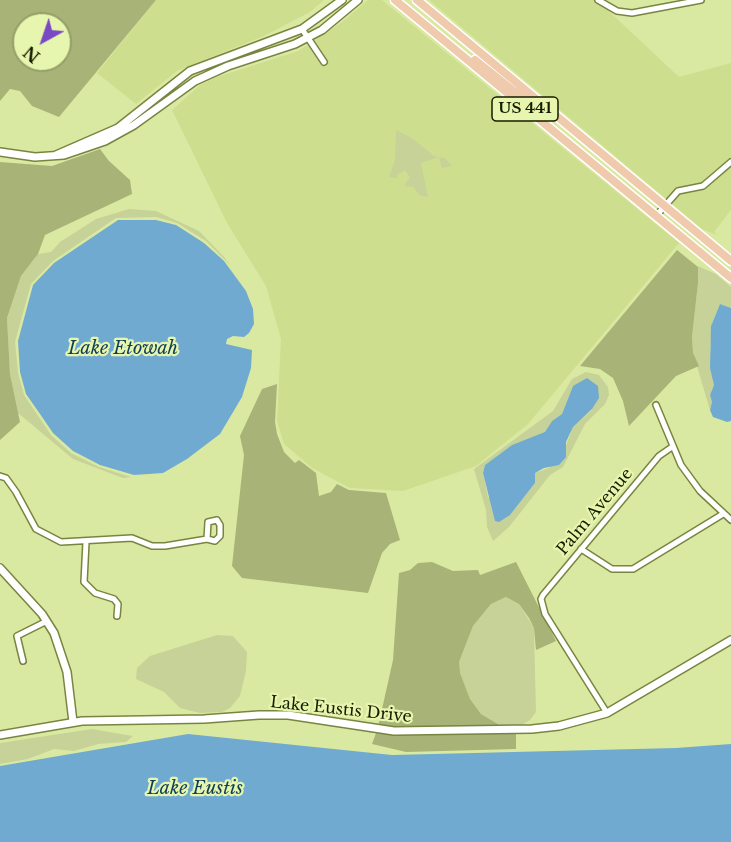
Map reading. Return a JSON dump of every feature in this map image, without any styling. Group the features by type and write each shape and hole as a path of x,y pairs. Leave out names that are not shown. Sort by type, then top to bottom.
{"main road":[{"name":"US 441","path":"395,0 731,278"},
{"name":"US 441","path":"417,0 731,261"},
{"path":"447,44 456,45 515,92 528,94"}],"street":[{"path":"56,155 118,128 176,80 206,63 274,41 302,29 342,0"},
{"path":"0,152 36,157 64,155 85,149 121,133 208,74 308,38 335,20 358,0"},
{"path":"598,0 617,11 632,13 701,0"},
{"path":"302,29 324,63"},
{"path":"656,216 678,191 703,186 731,162"},
{"path":"656,405 672,447 690,478 731,520"},
{"name":"Palm Avenue","path":"607,713 545,614 542,597 659,456 672,447"},
{"path":"0,476 6,478 16,492 29,518 41,534 61,542 86,543 132,538 152,546 165,546 207,539"},
{"path":"581,549 612,569 633,569 723,514"},
{"path":"86,543 84,582 95,593 114,599 118,604 117,616"},
{"path":"0,568 47,621 64,658 73,722"},
{"path":"23,661 17,636 47,621"},
{"name":"Lake Eustis Drive","path":"0,735 73,722 288,715 376,730 448,732 532,729 584,720 607,713 731,640"}],"shaded area":[{"path":"0,0 156,0 59,117 32,106 20,91 10,89 0,101"},
{"path":"156,0 324,0 310,12 264,36 177,71 136,104 97,73"},
{"path":"368,0 382,0 679,243 528,424 476,466 403,491 350,488 312,468 284,444 277,421 281,339 266,286 227,223 172,110 200,85 217,77 298,51 342,22"},
{"path":"429,0 597,0 679,77 731,63 731,210 714,232 719,236 702,229"},
{"path":"396,130 413,139 434,156 445,158 452,166 442,168 439,157 421,163 428,197 419,195 414,187 404,186 410,177 405,170 397,175 397,178 389,177 395,160"},
{"path":"100,149 109,161 130,180 132,194 45,235 38,254 21,276 7,318 10,374 20,422 0,440 0,162 52,166"},
{"path":"129,209 156,211 199,231 231,266 206,241 177,223 156,217 116,218 53,261 31,284 15,342 18,373 24,395 51,435 71,453 99,467 131,477 123,478 73,459 18,413 10,374 7,318 21,276 38,254 51,252 60,242 96,219"},
{"path":"677,250 698,267 692,337 693,353 699,366 676,376 629,426 623,401 613,378 600,369 580,366"},
{"path":"698,266 716,274 731,287 731,308 720,304 712,323 710,349 714,385 710,395 712,402 710,410 693,353 692,337"},
{"path":"586,372 599,375 608,387 609,395 605,404 585,424 563,467 550,475 509,527 493,541 487,527 486,510 474,469 553,411 572,379","holes":["573,386 592,410 573,427 565,448 549,468 535,473 535,483 510,515 488,497 483,473 485,465 512,445 545,433 552,421 562,414"]},
{"path":"277,384 275,422 277,434 284,452 295,463 299,460 316,473 319,496 331,492 337,484 349,490 386,493 400,540 390,544 382,553 368,593 242,578 232,566 244,455 240,436 262,389"},
{"path":"432,562 453,571 478,570 480,575 516,562 556,641 536,650 534,628 529,618 519,604 506,597 491,604 473,626 459,662 460,673 470,699 481,714 503,727 378,727 393,660 399,573 410,570 418,563"},
{"path":"506,597 519,604 534,628 536,712 530,720 520,726 503,727 481,714 470,699 459,672 459,662 473,626 491,604"},
{"path":"217,635 233,636 247,652 246,671 240,696 230,708 222,712 200,713 180,708 164,692 136,679 137,668 150,656"},
{"path":"92,729 133,736 126,742 98,744 74,751 54,749 28,759 0,764 0,743"},
{"path":"516,732 516,749 406,752 372,744 376,733"}],"water":[{"name":"Lake Etowah","path":"118,220 156,220 176,225 204,243 224,261 246,291 253,309 254,324 249,333 244,337 233,336 227,339 226,344 252,350 251,368 242,397 220,434 187,459 163,473 134,475 100,465 73,451 53,433 26,394 20,372 18,341 33,285 54,263"},
{"path":"720,304 731,308 731,421 727,422 713,417 710,410 712,402 710,395 714,385 710,368 711,326"},
{"path":"587,378 598,386 599,398 592,409 573,427 566,442 566,457 559,465 544,468 535,473 535,483 510,515 499,522 495,521 483,473 485,465 512,445 545,432 552,421 562,414 573,386"},
{"name":"Lake Eustis","path":"188,734 392,755 676,748 731,744 731,842 0,842 0,766"}]}
